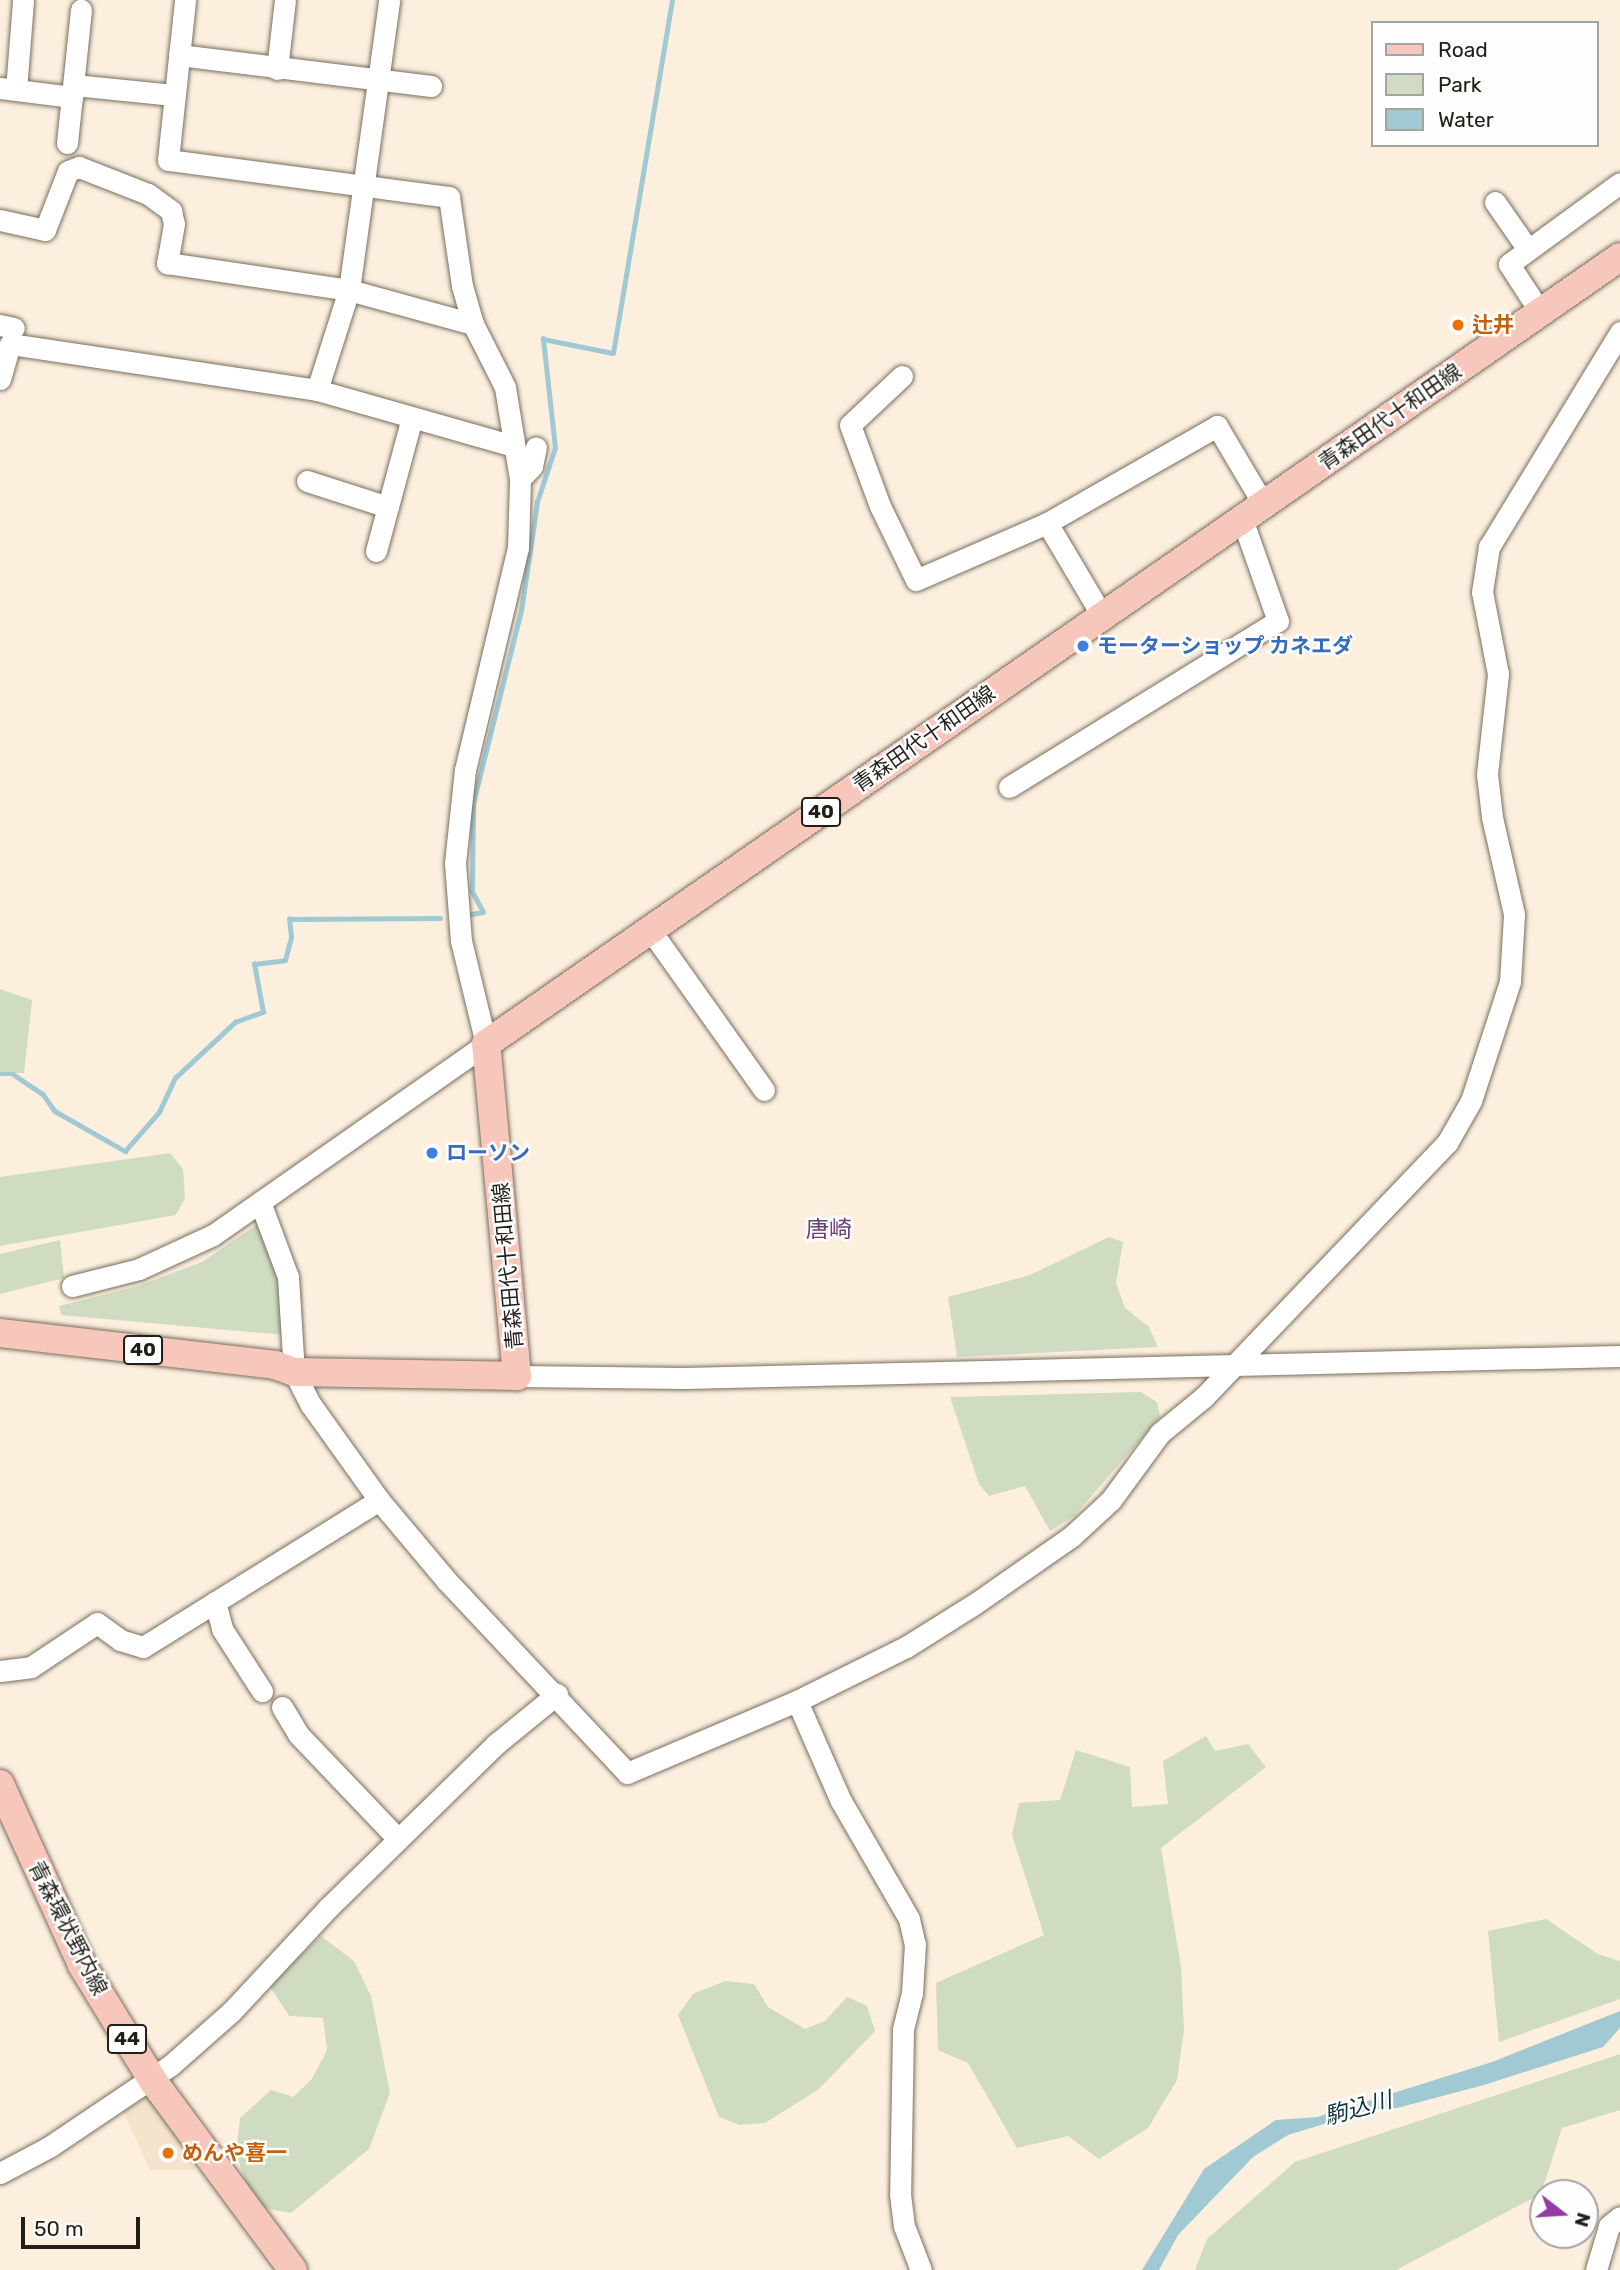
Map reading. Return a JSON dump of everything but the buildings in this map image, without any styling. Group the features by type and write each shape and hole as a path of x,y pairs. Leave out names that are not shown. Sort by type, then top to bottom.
{"main road":[{"name":"青森田代十和田線","path":"0,1349 274,1376 290,1372 517,1376 486,1044 1101,614 1253,512 1620,257"},
{"name":"青森田代十和田線","path":"0,1333 275,1366 290,1372"},
{"name":"青森環状野内線","path":"0,1784 82,1965 153,2081 293,2270"}],"street":[{"path":"72,1286 139,1269 214,1235 486,1044 461,941 456,837 468,758 513,572 522,449 505,387 473,324 461,286 449,197 168,160 185,0"},
{"path":"277,69 285,0"},
{"path":"317,390 349,289 389,0"},
{"path":"23,1 8,89 174,95"},
{"path":"67,143 81,10"},
{"path":"179,55 379,83 431,86"},
{"path":"0,220 45,230 68,171 79,167 148,194 171,211 174,224 167,263 349,289 473,324"},
{"path":"1540,312 1510,270 1513,259 1620,183"},
{"path":"1495,202 1527,248"},
{"path":"260,1202 288,1277 290,1372 311,1405 379,1500 447,1581 557,1694 627,1773 797,1701 906,1647 1072,1536 1111,1500 1160,1433 1204,1397 1229,1366 1447,1143 1471,1101 1510,982 1514,914 1492,817 1487,774 1498,674 1482,592 1489,547 1620,332"},
{"path":"0,379 10,344 317,390 522,449"},
{"path":"902,376 850,425 880,506 916,580 1047,523 1217,426 1253,512 1278,621 1009,787"},
{"path":"376,551 412,418"},
{"path":"307,481 388,507"},
{"path":"1047,523 1101,614"},
{"path":"651,931 764,1090"},
{"path":"517,1376 684,1378 1620,1356"},
{"path":"0,1671 31,1667 97,1623 120,1640 143,1647 379,1500"},
{"path":"215,1602 222,1629 262,1691"},
{"path":"0,2173 153,2081 232,2011 398,1839 496,1744 557,1694"},
{"path":"797,1701 841,1801 909,1919 915,1944 912,1993 903,2030 900,2194 904,2227 921,2270"},
{"path":"282,1707 298,1734 398,1839"},
{"path":"1596,2270 1609,2226 1620,2217"}],"shaded area":[{"path":"147,2091 201,2162 193,2170 150,2170 122,2109"}],"green space":[{"path":"0,989 32,1000 24,1073 0,1073"},
{"path":"170,1153 183,1169 185,1198 176,1215 0,1246 0,1177"},
{"path":"258,1224 282,1282 285,1335 61,1315 59,1306 138,1286 202,1262"},
{"path":"1109,1237 1123,1242 1116,1283 1125,1308 1149,1327 1158,1347 957,1357 948,1297 1030,1275"},
{"path":"60,1240 64,1278 0,1294 0,1254"},
{"path":"1141,1392 1157,1402 1160,1417 1074,1516 1050,1531 1025,1486 989,1496 979,1484 950,1397"},
{"path":"1206,1736 1215,1751 1248,1744 1266,1767 1161,1848 1181,1967 1184,2030 1177,2080 1148,2128 1099,2159 1068,2136 1017,2148 968,2063 938,2050 936,1983 1044,1935 1012,1835 1019,1803 1060,1800 1076,1750 1130,1767 1132,1807 1168,1804 1163,1761"},
{"path":"1546,1919 1598,1954 1620,1961 1620,1999 1499,2042 1488,1931"},
{"path":"321,1936 354,1961 371,1996 390,2093 369,2149 291,2213 263,2208 246,2182 236,2154 240,2118 271,2090 293,2097 312,2079 327,2050 323,2018 289,2016 269,1985"},
{"path":"725,1981 754,1984 768,2007 805,2029 825,2021 847,1997 867,2006 875,2031 819,2089 765,2123 740,2125 719,2117 678,2015 693,1994"},
{"path":"1620,2054 1620,2110 1562,2128 1546,2179 1529,2179 1529,2200 1396,2270 1195,2270 1207,2239 1295,2162"}],"water":[{"name":"駒込川","path":"1620,2011 1620,2028 1603,2047 1484,2085 1397,2108 1373,2109 1288,2135 1253,2157 1178,2235 1159,2270 1142,2270 1204,2169 1276,2120 1317,2117 1492,2062"}],"waterway":[{"path":"466,915 483,912 472,892 473,803 521,611 537,502 555,448 543,339 613,353 672,0"},
{"path":"0,1074 13,1074 43,1094 55,1111 125,1151 159,1112 175,1078 235,1022 263,1012 254,964 285,960 291,937 289,919 440,918"}],"place":[{"name":"辻井","path":"1458,325"},
{"name":"モーターショップ カネエダ","path":"1083,646"},
{"name":"ローソン","path":"432,1153"},
{"name":"めんや喜一","path":"168,2153"}],"district":[{"name":"唐崎","path":"829,1229"}]}
